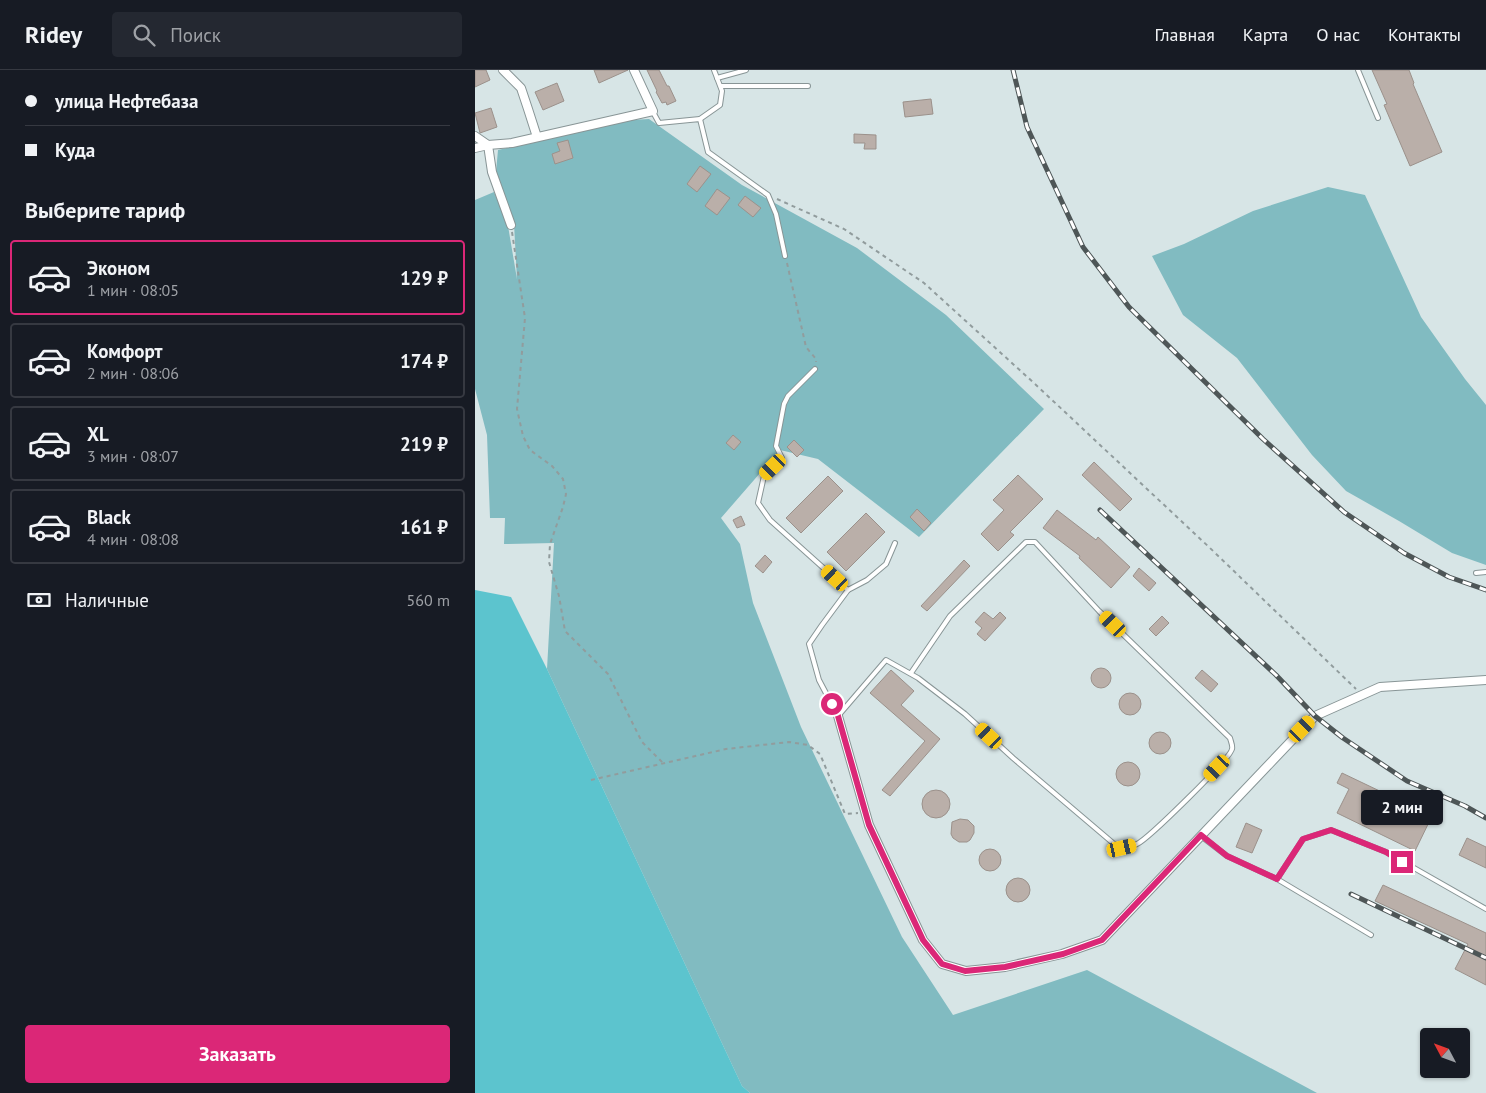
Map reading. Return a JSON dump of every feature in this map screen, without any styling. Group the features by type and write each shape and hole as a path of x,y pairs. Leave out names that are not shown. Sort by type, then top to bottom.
{"street":[{"path":"503,70 521,88 537,138"},
{"path":"475,148 537,138 653,111 634,70"},
{"path":"475,136 488,145 492,172 511,225"},
{"path":"838,716 869,825 923,940 942,964 965,971 1005,967 1063,954 1102,940 1315,716 1380,687 1486,680"}],"lane":[{"path":"653,111 659,123 700,119 720,105 723,91 714,70"},
{"path":"717,78 746,70"},
{"path":"1358,70 1378,118"},
{"path":"721,86 808,86"},
{"path":"700,119 709,152 768,195 776,214 785,256"},
{"path":"815,369 789,396 784,404 776,446 782,458 764,476 758,503 771,520 848,590"},
{"path":"895,543 885,564 867,580 848,590 809,644 819,680 838,716 886,660 911,673 965,714 1013,758 1113,843 1122,848 1137,844 1185,802 1232,752 1233,748 1230,738 1099,611 1035,542 1026,542 950,616 911,673"},
{"path":"1476,573 1486,572"},
{"path":"1277,879 1303,839 1331,830 1386,852 1486,908"},
{"path":"1201,835 1227,856 1277,879 1371,935"}],"path":[{"path":"768,195 844,229 924,283 1035,384 1362,695"},
{"path":"511,225 525,318 517,409 523,436 530,450 552,466 563,479 566,494 550,544 549,562 559,596 565,631 607,674 643,742 663,763"},
{"path":"785,256 806,347 817,359 815,369"},
{"path":"591,780 726,749 789,742 808,745 820,754 845,814 865,813"}],"shaded area":[{"path":"649,119 742,185 857,248 946,315 1044,409 919,537 818,459 780,450 721,518 740,544 753,603 801,727 902,937 953,1015 1087,970 1317,1093 750,1093 742,1086 547,669 554,543 504,544 505,518 490,518 487,435 475,389 475,200 494,192 508,226 517,279 514,224 496,172 498,150 632,120"},
{"path":"1328,187 1365,195 1421,317 1486,405 1486,565 1452,553 1346,491 1312,455 1237,358 1183,315 1152,256 1184,244 1253,211"},
{"path":"475,590 511,597 547,669 742,1086 750,1093 475,1093"}],"building":[{"path":"475,70 486,70 490,80 475,87"},
{"path":"594,70 628,70 599,83"},
{"path":"647,70 659,70 676,101 667,105 666,102 662,103"},
{"path":"1372,70 1409,70 1413,84 1442,152 1410,166 1384,105 1387,104"},
{"path":"557,83 564,101 543,110 535,92"},
{"path":"931,99 933,114 905,117 903,102"},
{"path":"491,108 497,127 480,133 475,113"},
{"path":"854,134 876,135 876,149 864,149 865,143 854,143"},
{"path":"568,140 573,158 555,164 552,154 560,151 557,143"},
{"path":"700,166 711,174 697,192 687,184"},
{"path":"717,189 730,198 717,215 705,206"},
{"path":"745,196 761,208 753,217 738,205"},
{"path":"733,435 741,442 734,450 726,443"},
{"path":"794,440 804,450 797,457 787,447"},
{"path":"1094,462 1132,499 1120,511 1082,475"},
{"path":"1018,475 1043,499 1010,532 1014,535 998,551 981,534 1004,510 993,500"},
{"path":"828,476 843,491 801,533 786,518"},
{"path":"917,509 931,523 924,531 910,517"},
{"path":"1057,510 1096,540 1098,537 1130,567 1111,588 1079,558 1080,556 1043,528"},
{"path":"866,513 885,532 846,571 827,552"},
{"path":"741,516 745,525 737,528 733,520"},
{"path":"765,555 772,562 763,573 755,566"},
{"path":"964,560 970,566 927,611 921,606"},
{"path":"1139,568 1156,583 1149,591 1133,576"},
{"path":"984,612 993,619 1000,612 1006,618 985,641 977,634 982,628 975,622"},
{"path":"1162,616 1169,623 1156,636 1149,629"},
{"path":"1101,668 1108,671 1111,678 1108,685 1101,688 1094,685 1091,678 1094,671"},
{"path":"891,670 914,691 901,705 940,739 890,796 882,790 925,741 870,693"},
{"path":"1202,670 1218,684 1211,692 1195,678"},
{"path":"1130,693 1140,700 1141,704 1134,714 1130,715 1120,708 1119,704 1126,694"},
{"path":"1160,732 1168,735 1171,743 1168,751 1160,754 1152,751 1149,743 1152,735"},
{"path":"1128,762 1133,763 1139,769 1139,779 1133,785 1128,786 1123,785 1117,779 1116,774 1117,769 1123,763"},
{"path":"1342,773 1432,816 1415,851 1337,813 1349,789 1337,783"},
{"path":"936,790 946,794 950,804 946,814 936,818 926,814 922,804 926,794"},
{"path":"960,819 968,820 974,826 974,833 967,842 959,842 951,834 952,822"},
{"path":"1246,823 1262,830 1252,853 1236,847"},
{"path":"1467,838 1486,847 1486,868 1459,855"},
{"path":"990,849 998,852 1001,860 998,868 990,871 982,868 979,860 982,852"},
{"path":"1018,878 1023,879 1029,885 1029,895 1023,901 1018,902 1013,901 1007,895 1006,890 1007,885 1013,879"},
{"path":"1383,885 1486,933 1486,985 1455,969 1468,944 1375,901"}],"railway":[{"path":"1013,70 1027,127 1083,247 1129,307 1263,439 1344,512 1404,553 1449,577 1486,590"},
{"path":"1100,510 1276,675 1315,716 1343,738 1407,781 1465,806 1486,818"},
{"path":"1351,894 1486,958"}],"route":[{"path":"832,704 838,716 869,825 923,940 942,964 965,971 1005,967 1063,954 1102,940 1201,835 1227,856 1277,879 1303,839 1331,830 1386,852 1402,862"}]}
